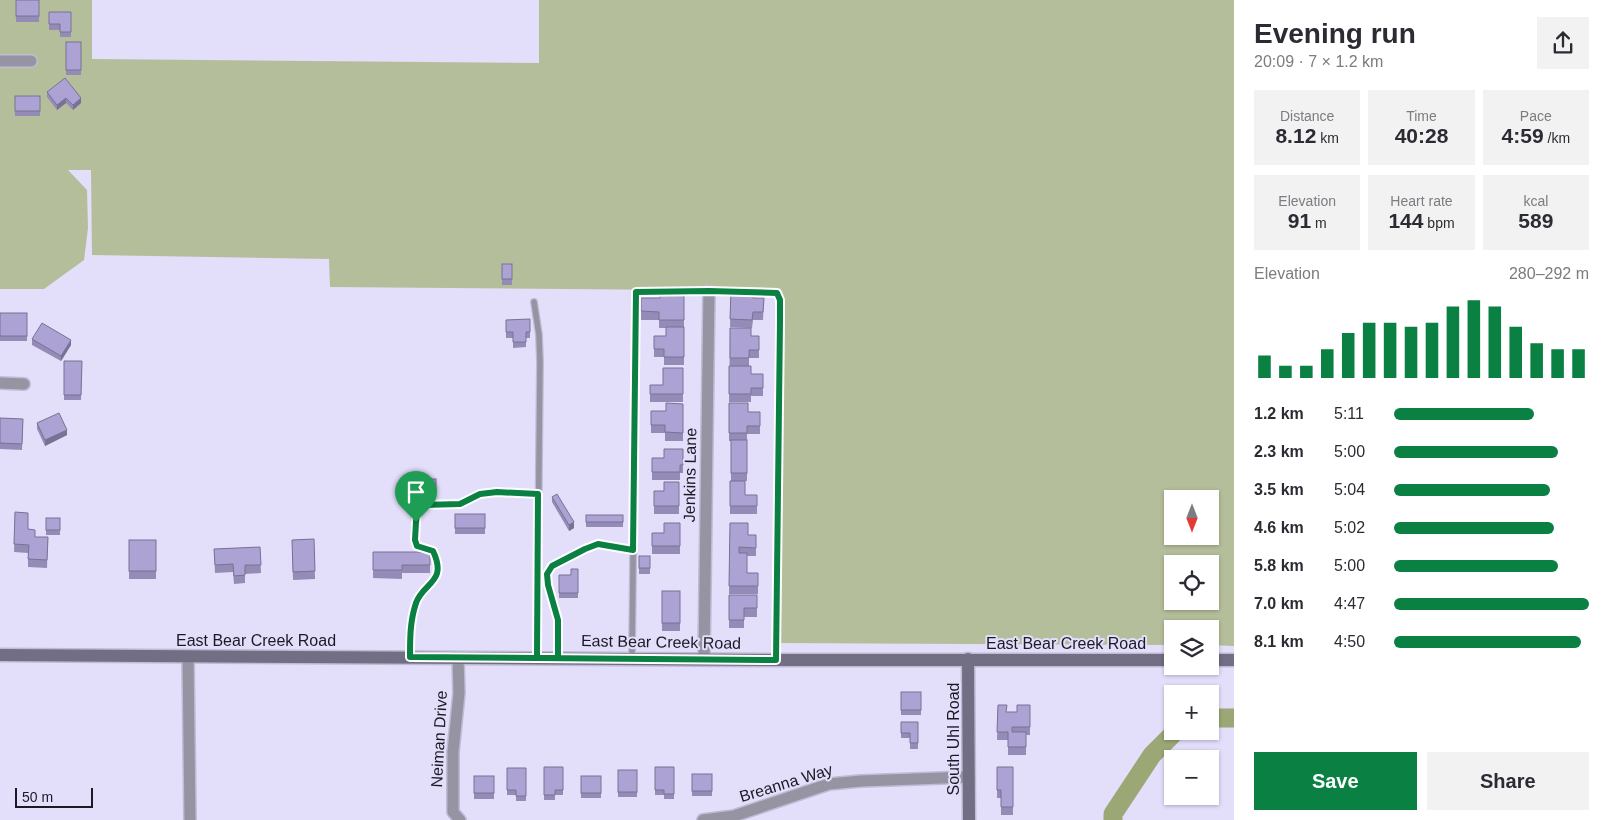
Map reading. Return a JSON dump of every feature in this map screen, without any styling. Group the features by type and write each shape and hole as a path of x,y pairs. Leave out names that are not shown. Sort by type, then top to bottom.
{"main road":[{"name":"East Bear Creek Road","path":"0,655 776,660 1164,660"},
{"name":"South Uhl Road","path":"968,659 969,820"},
{"path":"1219,660 1234,660"}],"street":[{"path":"0,61 31,61"},
{"name":"Jenkins Lane","path":"704,659 709,291"},
{"path":"0,383 24,384"},
{"path":"188,656 190,820"},
{"name":"Neiman Drive","path":"458,658 459,694 453,752 453,812 460,820"},
{"name":"Breanna Way","path":"709,820 734,816 829,784 861,780 969,777"}],"lane":[{"path":"632,658 636,292 709,291 777,293 780,300 776,660"},
{"path":"534,302 539,335 540,362 537,658"},
{"path":"410,657 410,623 416,603 435,580 437,569 436,557 433,551 417,546 415,535 417,512 423,505 460,504 480,494 497,492 538,494"},
{"path":"558,658 558,620 548,585 547,574 552,566 598,544 633,550"}],"green space":[{"path":"0,0 92,0 92,59 539,63 539,0 1234,0 1234,646 1219,645 1219,620 1164,620 1164,645 776,643 781,291 330,287 329,259 92,255 91,170 68,170 87,190 88,228 84,260 44,289 0,289"}],"building":[{"path":"16,0 39,0 39,16 16,16"},
{"path":"49,12 71,12 71,32 60,32 60,24 49,24"},
{"path":"66,42 81,42 81,70 66,70"},
{"path":"65,78 81,98 73,105 66,98 57,105 47,92"},
{"path":"15,96 40,96 40,111 15,111"},
{"path":"502,264 512,264 512,279 502,279"},
{"path":"660,290 684,290 684,320 659,320 659,312 641,311 641,298 660,298"},
{"path":"731,290 753,291 753,298 764,298 763,312 753,312 752,320 730,319"},
{"path":"0,313 27,313 27,336 0,336"},
{"path":"530,319 530,332 526,332 526,342 513,342 513,332 506,332 506,320"},
{"path":"42,323 71,340 61,356 32,339"},
{"path":"666,327 684,327 684,357 664,357 664,349 654,349 654,336 666,336"},
{"path":"730,328 751,328 751,336 759,336 759,350 749,350 749,358 730,358"},
{"path":"64,361 82,361 81,395 64,395"},
{"path":"729,366 751,366 751,374 763,374 763,388 751,388 751,394 729,394"},
{"path":"663,368 683,368 683,394 650,394 650,385 663,385"},
{"path":"666,403 683,404 683,433 665,432 665,425 651,425 651,411 666,411"},
{"path":"729,403 748,403 748,412 760,412 760,426 747,426 747,433 729,433"},
{"path":"59,413 67,430 45,440 37,423"},
{"path":"0,418 23,419 22,444 0,443"},
{"path":"731,440 747,440 747,473 731,473"},
{"path":"664,449 683,449 683,465 680,465 680,472 652,472 652,458 664,458"},
{"path":"418,479 436,479 436,493 418,493"},
{"path":"730,481 745,481 745,495 757,495 757,506 730,506"},
{"path":"664,482 679,482 679,506 654,506 654,491 664,491"},
{"path":"557,494 574,522 569,525 552,497"},
{"path":"15,512 28,513 28,529 35,530 35,537 48,537 47,560 28,559 29,545 14,544"},
{"path":"455,514 485,514 485,528 455,528"},
{"path":"586,515 623,515 623,522 586,522"},
{"path":"46,518 60,518 60,530 46,530"},
{"path":"664,523 680,523 680,546 652,546 652,533 664,533"},
{"path":"730,523 748,523 748,535 756,535 756,548 739,547 739,553 747,553 747,573 758,573 758,586 729,586"},
{"path":"314,539 315,571 293,572 292,540"},
{"path":"129,540 156,540 156,571 129,571"},
{"path":"260,547 261,565 245,565 245,575 234,576 233,564 215,565 214,549"},
{"path":"373,552 430,552 430,565 402,565 402,570 373,570"},
{"path":"639,556 650,556 650,568 639,568"},
{"path":"571,569 578,569 578,593 559,593 559,575 571,575"},
{"path":"662,591 680,591 680,623 662,623"},
{"path":"729,595 757,595 757,608 744,608 744,620 729,620"},
{"path":"901,692 921,692 921,710 901,710"},
{"path":"998,705 1007,705 1006,712 1017,712 1017,705 1030,705 1030,727 1012,727 1012,732 1026,732 1026,747 1008,747 1008,732 997,732"},
{"path":"901,722 918,722 918,743 910,743 910,733 901,733"},
{"path":"544,767 563,767 563,790 555,790 555,795 544,795"},
{"path":"655,767 674,767 674,794 664,794 664,790 655,790"},
{"path":"997,767 1013,767 1013,807 1001,807 1001,790 997,790"},
{"path":"507,768 526,768 526,796 516,796 516,790 507,790"},
{"path":"618,770 637,770 637,792 618,792"},
{"path":"692,774 712,774 712,791 692,791"},
{"path":"474,776 494,776 494,793 474,793"},
{"path":"581,776 601,776 601,793 581,793"}],"waterway":[{"path":"1219,718 1234,718"},
{"path":"1113,820 1113,814 1152,755 1167,740"}],"route":[{"path":"709,291 777,293 780,300 780,321 776,660 410,657 410,623 416,603 418,598 435,580 437,574 436,557 433,551 417,546 415,540 416,522 417,512 423,505 460,504 480,494 497,492 538,494 537,658 558,658 558,620 551,599 547,574 552,566 598,544 633,550 633,418 636,292 709,291"}]}
